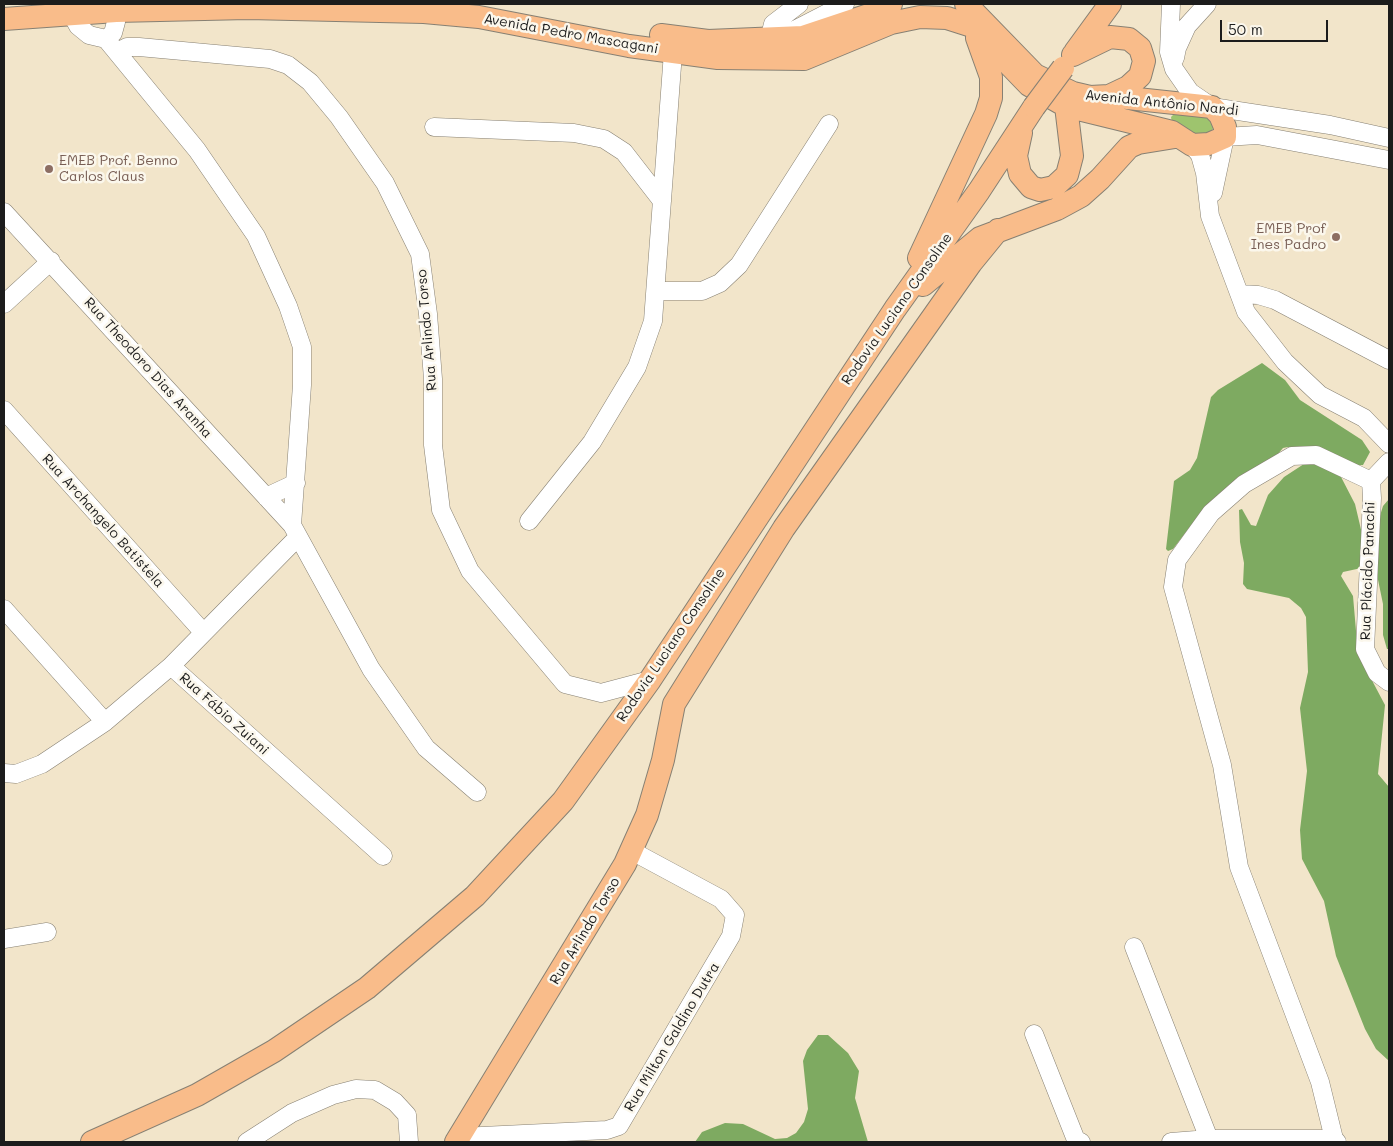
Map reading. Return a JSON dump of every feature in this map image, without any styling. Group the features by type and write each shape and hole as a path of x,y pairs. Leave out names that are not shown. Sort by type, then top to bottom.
{"main road":[{"name":"Avenida Pedro Mascagani","path":"481,4 597,26 673,44"},
{"path":"891,14 908,4"},
{"name":"Avenida Antônio Nardi","path":"966,4 1035,74 1073,93 1090,97 1109,96 1212,107"},
{"name":"Rodovia Luciano Consoline","path":"92,1142 197,1095 274,1051 367,988 475,896 556,808 650,680 895,308 979,191 1029,114 1110,4"},
{"name":"Avenida Pedro Mascagani","path":"4,20 71,10 116,8 248,8 424,12 480,17 629,46 708,41 776,46 878,12 891,14"},
{"path":"891,14 920,17 946,11 972,26 991,77 991,93 986,114 895,308"},
{"name":"Avenida Antônio Nardi","path":"972,26 1029,85 1066,106 1209,144 1225,137"},
{"path":"1068,62 1110,37 1129,39 1140,48 1144,61 1140,76 1128,87 1109,96"},
{"path":"1177,104 1166,117 1166,124 1181,138"},
{"path":"1029,114 1016,156 1020,174 1031,187 1040,190 1048,189 1061,182 1067,175 1071,165 1072,144 1066,106"},
{"path":"1212,107 1220,115 1225,127 1225,137"},
{"path":"895,308 965,248 998,230 1041,216 1072,202 1091,189 1129,147 1138,143 1181,138"},
{"name":"Rua Arlindo Torso","path":"458,1140 625,864 647,815 662,760 674,704 784,528 972,263 998,230"}],"street":[{"path":"799,4 773,24 776,46 845,4"},
{"path":"1171,4 1169,52 1174,68 1190,92 1212,107"},
{"path":"1174,68 1177,48 1186,26 1206,4"},
{"path":"111,46 116,22 116,8"},
{"path":"71,10 78,26 89,35 111,46 197,150 256,236 288,306 302,347 295,531 171,666"},
{"path":"530,521 592,442 637,367 654,321 673,44"},
{"name":"Rua Arlindo Torso","path":"111,46 270,59 288,65 310,82 385,183 420,254 428,314 433,379 433,445 441,510 470,571 566,684 601,693 650,680"},
{"name":"Avenida Antônio Nardi","path":"1212,107 1330,125 1389,138"},
{"path":"656,291 702,291 720,283 739,264 829,124"},
{"path":"434,127 574,133 604,139 624,152 662,201"},
{"name":"Avenida Antônio Nardi","path":"1225,137 1257,135 1389,160"},
{"path":"1210,216 1217,169 1225,137"},
{"path":"1181,138 1200,155 1206,173 1210,216 1246,312 1285,362 1320,395 1364,418 1389,444"},
{"name":"Rua Theodoro Dias Aranha","path":"4,212 50,260 295,531 371,669 426,748 477,792"},
{"path":"4,304 50,260"},
{"path":"1240,294 1258,295 1275,300 1389,360"},
{"name":"Rua Archangelo Batistela","path":"4,410 203,632"},
{"path":"1171,1142 1208,1139 1336,1140 1320,1082 1239,867 1222,765 1173,586 1177,560 1211,513 1244,484 1292,456 1316,455 1371,481 1389,462"},
{"name":"Rua Plácido Panachi","path":"1371,481 1372,498 1365,649 1377,673 1389,682"},
{"path":"266,497 296,482"},
{"path":"4,609 105,722"},
{"name":"Rua Fábio Zuiani","path":"4,773 16,774 42,764 105,722 171,666 383,856"},
{"name":"Rua Milton Galdino Dutra","path":"458,1140 608,1130 619,1126 732,936 735,915 721,899 630,850"},
{"path":"4,939 47,932"},
{"path":"1134,947 1208,1139"},
{"path":"1034,1034 1076,1140 1081,1142"},
{"path":"247,1142 292,1113 333,1095 356,1089 375,1090 396,1102 407,1115 408,1142"}],"green space":[{"path":"1175,113 1211,118 1214,126 1211,133 1199,140 1172,123 1171,117"},
{"path":"1262,363 1285,380 1300,400 1362,440 1370,452 1363,465 1348,466 1340,475 1355,504 1363,538 1374,535 1383,506 1389,499 1389,649 1387,649 1383,635 1383,604 1377,575 1366,567 1343,572 1341,576 1353,596 1358,654 1385,705 1378,774 1389,787 1389,1061 1376,1049 1365,1029 1336,956 1324,901 1302,859 1300,830 1307,771 1300,708 1308,672 1306,617 1301,608 1289,598 1247,589 1243,584 1244,563 1240,542 1239,510 1242,509 1251,525 1256,526 1268,495 1284,477 1307,462 1308,456 1288,447 1283,448 1266,468 1199,515 1173,549 1168,551 1166,549 1174,481 1190,470 1197,458 1211,397 1218,390"},
{"path":"818,1035 828,1035 848,1053 859,1071 855,1098 868,1142 695,1142 702,1132 725,1123 743,1124 775,1139 787,1138 796,1133 804,1122 808,1109 803,1061 807,1050"}],"place":[{"name":"EMEB Prof. Benno Carlos Claus","path":"49,169"},
{"name":"EMEB Prof Ines Padro","path":"1336,237"}]}
